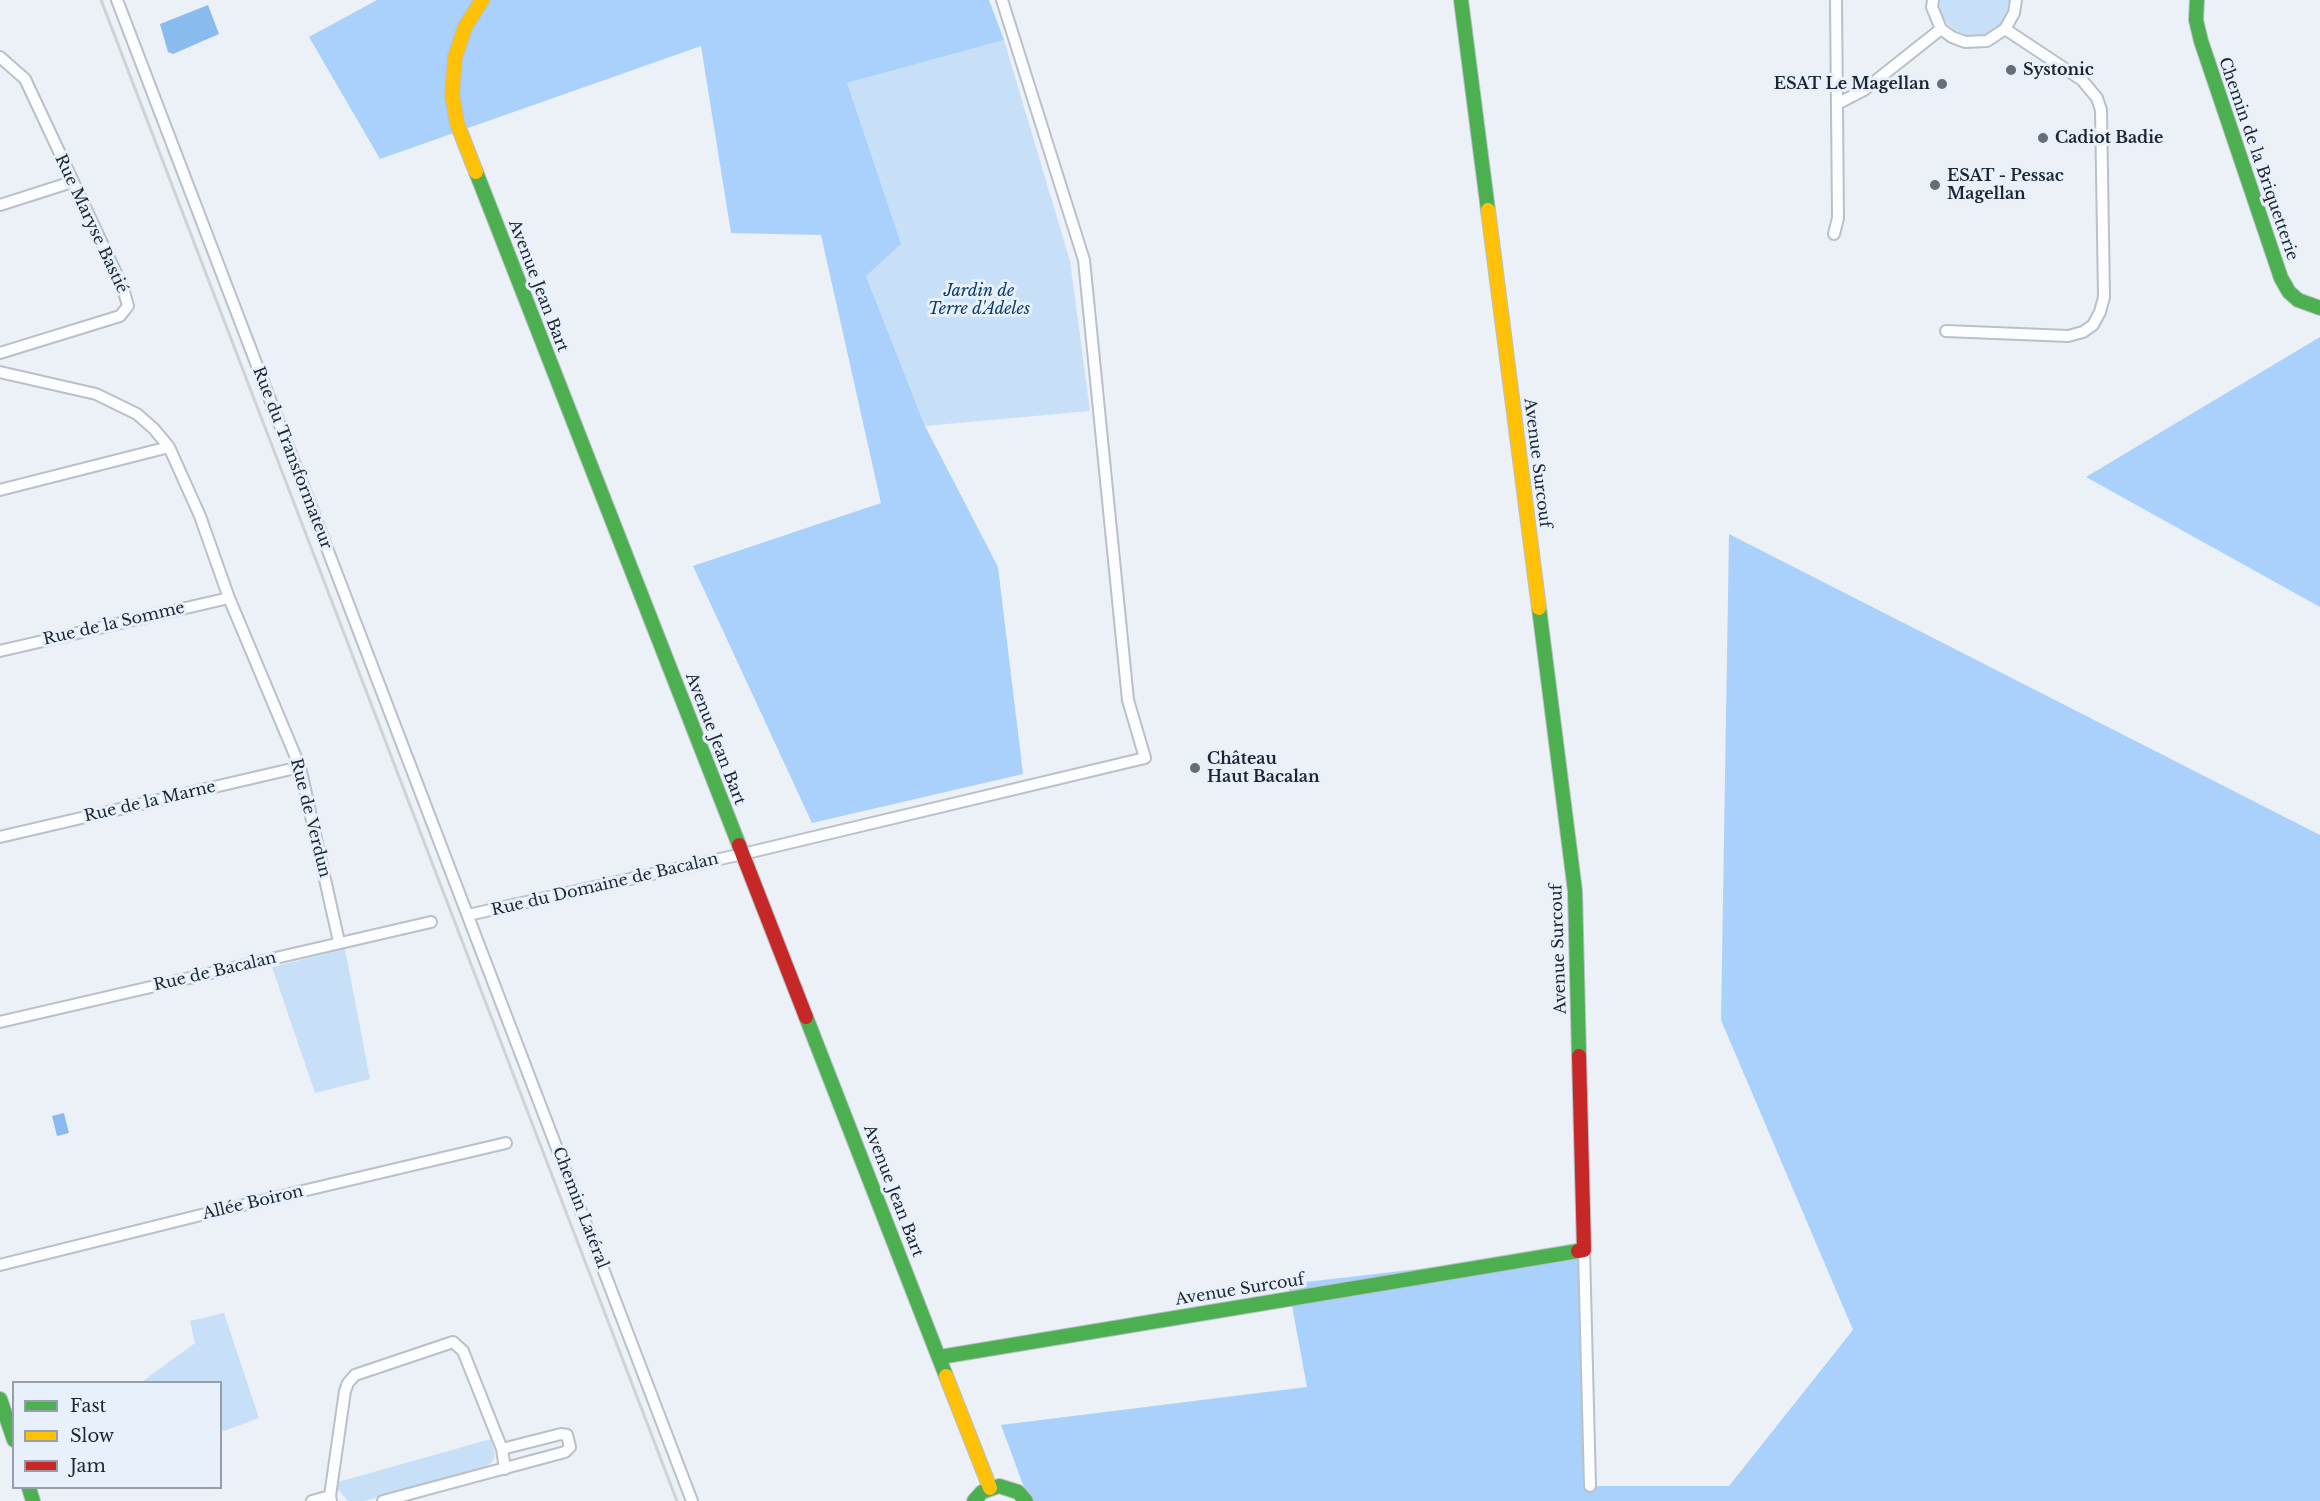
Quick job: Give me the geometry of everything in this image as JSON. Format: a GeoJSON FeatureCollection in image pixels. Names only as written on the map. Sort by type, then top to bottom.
{"type":"FeatureCollection","features":[{"type":"Feature","properties":{"kind":"street","name":"Rue du Transformateur"},"geometry":{"type":"LineString","coordinates":[[117,0],[468,915]]}},
{"type":"Feature","properties":{"kind":"street","name":"Avenue Jean Bart"},"geometry":{"type":"LineString","coordinates":[[482,0],[465,27],[455,57],[452,94],[457,123],[990,1488]]}},
{"type":"Feature","properties":{"kind":"street","name":"Rue du Domaine de Bacalan"},"geometry":{"type":"LineString","coordinates":[[468,915],[743,854],[1145,759],[1128,700],[1084,260],[1002,0]]}},
{"type":"Feature","properties":{"kind":"street","name":"Avenue Surcouf"},"geometry":{"type":"LineString","coordinates":[[940,1357],[1584,1250],[1575,891],[1461,0]]}},
{"type":"Feature","properties":{"kind":"street"},"geometry":{"type":"LineString","coordinates":[[1834,234],[1838,218],[1836,0]]}},
{"type":"Feature","properties":{"kind":"street"},"geometry":{"type":"LineString","coordinates":[[1933,0],[1932,7],[1941,28],[1965,42],[1987,41],[2005,29],[2014,13],[2016,0]]}},
{"type":"Feature","properties":{"kind":"street","name":"Chemin de la Briquetterie"},"geometry":{"type":"LineString","coordinates":[[2197,0],[2196,20],[2201,41],[2281,278],[2289,292],[2298,300],[2320,308]]}},
{"type":"Feature","properties":{"kind":"street"},"geometry":{"type":"LineString","coordinates":[[1838,104],[1864,90],[1941,28]]}},
{"type":"Feature","properties":{"kind":"street"},"geometry":{"type":"LineString","coordinates":[[1946,331],[2068,336],[2084,332],[2093,325],[2104,297],[2101,110],[2097,98],[2082,80],[2005,29]]}},
{"type":"Feature","properties":{"kind":"street","name":"Rue Maryse Bastié"},"geometry":{"type":"LineString","coordinates":[[0,57],[25,79],[123,288],[128,306],[120,316],[0,353]]}},
{"type":"Feature","properties":{"kind":"street"},"geometry":{"type":"LineString","coordinates":[[0,205],[72,182]]}},
{"type":"Feature","properties":{"kind":"street","name":"Rue de Verdun"},"geometry":{"type":"LineString","coordinates":[[0,372],[82,389],[104,398],[137,414],[169,447],[200,516],[229,598],[300,767],[339,942]]}},
{"type":"Feature","properties":{"kind":"street"},"geometry":{"type":"LineString","coordinates":[[0,490],[169,447]]}},
{"type":"Feature","properties":{"kind":"street","name":"Rue de la Somme"},"geometry":{"type":"LineString","coordinates":[[0,651],[229,598]]}},
{"type":"Feature","properties":{"kind":"street","name":"Rue de la Marne"},"geometry":{"type":"LineString","coordinates":[[0,837],[300,767]]}},
{"type":"Feature","properties":{"kind":"street","name":"Chemin Latéral"},"geometry":{"type":"LineString","coordinates":[[468,915],[692,1501]]}},
{"type":"Feature","properties":{"kind":"street","name":"Rue de Bacalan"},"geometry":{"type":"LineString","coordinates":[[0,1022],[431,922]]}},
{"type":"Feature","properties":{"kind":"street","name":"Allée Boiron"},"geometry":{"type":"LineString","coordinates":[[0,1265],[506,1143]]}},
{"type":"Feature","properties":{"kind":"street"},"geometry":{"type":"LineString","coordinates":[[1584,1250],[1590,1486]]}},
{"type":"Feature","properties":{"kind":"street"},"geometry":{"type":"LineString","coordinates":[[312,1501],[330,1499],[348,1383],[356,1375],[453,1342],[462,1351],[502,1449],[505,1469]]}},
{"type":"Feature","properties":{"kind":"street"},"geometry":{"type":"LineString","coordinates":[[0,1399],[12,1434]]}},
{"type":"Feature","properties":{"kind":"street"},"geometry":{"type":"LineString","coordinates":[[384,1501],[565,1452],[570,1447],[567,1435],[561,1434],[502,1449]]}},
{"type":"Feature","properties":{"kind":"street"},"geometry":{"type":"LineString","coordinates":[[974,1501],[982,1492],[999,1486],[1009,1487],[1018,1492],[1026,1501]]}},
{"type":"Feature","properties":{"kind":"green space"},"geometry":{"type":"Polygon","coordinates":[[[1939,0],[2009,0],[2009,6],[2006,17],[1989,33],[1977,36],[1965,35],[1946,22],[1940,12],[1939,0]]]}},
{"type":"Feature","properties":{"kind":"green space","name":"Jardin de Terre d'Adeles"},"geometry":{"type":"Polygon","coordinates":[[[1004,40],[1070,261],[1090,411],[925,426],[866,276],[847,83],[1004,40]]]}},
{"type":"Feature","properties":{"kind":"green space"},"geometry":{"type":"Polygon","coordinates":[[[345,949],[370,1079],[315,1093],[272,967],[345,949]]]}},
{"type":"Feature","properties":{"kind":"green space"},"geometry":{"type":"Polygon","coordinates":[[[224,1313],[259,1418],[222,1432],[222,1381],[143,1381],[195,1343],[190,1321],[224,1313]]]}},
{"type":"Feature","properties":{"kind":"green space"},"geometry":{"type":"Polygon","coordinates":[[[491,1439],[495,1455],[492,1462],[481,1470],[364,1501],[348,1501],[338,1489],[338,1482],[491,1439]]]}},
{"type":"Feature","properties":{"kind":"shaded area"},"geometry":{"type":"Polygon","coordinates":[[[377,0],[989,0],[1004,40],[847,83],[901,244],[866,276],[925,426],[998,567],[1023,774],[812,823],[693,566],[881,503],[821,235],[731,233],[701,46],[380,159],[309,37],[377,0]]]}},
{"type":"Feature","properties":{"kind":"shaded area"},"geometry":{"type":"Polygon","coordinates":[[[208,5],[219,34],[173,54],[168,52],[160,24],[208,5]]]}},
{"type":"Feature","properties":{"kind":"shaded area"},"geometry":{"type":"Polygon","coordinates":[[[2320,337],[2320,607],[2086,477],[2320,337]]]}},
{"type":"Feature","properties":{"kind":"shaded area"},"geometry":{"type":"Polygon","coordinates":[[[1729,534],[2320,835],[2320,1501],[1029,1501],[1001,1425],[1307,1387],[1288,1284],[1584,1250],[1590,1486],[1729,1486],[1853,1330],[1721,1020],[1729,534]]]}},
{"type":"Feature","properties":{"kind":"shaded area"},"geometry":{"type":"Polygon","coordinates":[[[64,1113],[69,1133],[57,1136],[52,1116],[64,1113]]]}},
{"type":"Feature","properties":{"kind":"railway"},"geometry":{"type":"LineString","coordinates":[[101,0],[677,1501]]}},
{"type":"Feature","properties":{"kind":"traffic: fast"},"geometry":{"type":"LineString","coordinates":[[1461,0],[1488,210]]}},
{"type":"Feature","properties":{"kind":"traffic: fast"},"geometry":{"type":"LineString","coordinates":[[2197,0],[2196,20],[2201,41],[2281,278],[2289,292],[2298,300],[2320,308]]}},
{"type":"Feature","properties":{"kind":"traffic: fast"},"geometry":{"type":"LineString","coordinates":[[476,172],[739,845]]}},
{"type":"Feature","properties":{"kind":"traffic: fast"},"geometry":{"type":"LineString","coordinates":[[1539,608],[1575,891],[1579,1056]]}},
{"type":"Feature","properties":{"kind":"traffic: fast"},"geometry":{"type":"LineString","coordinates":[[806,1017],[946,1376]]}},
{"type":"Feature","properties":{"kind":"traffic: fast"},"geometry":{"type":"LineString","coordinates":[[940,1357],[1578,1251]]}},
{"type":"Feature","properties":{"kind":"traffic: fast"},"geometry":{"type":"LineString","coordinates":[[0,1399],[12,1434]]}},
{"type":"Feature","properties":{"kind":"traffic: fast"},"geometry":{"type":"LineString","coordinates":[[974,1501],[982,1492],[999,1486],[1018,1492],[1026,1501]]}},
{"type":"Feature","properties":{"kind":"traffic: fast"},"geometry":{"type":"LineString","coordinates":[[29,1489],[33,1501]]}},
{"type":"Feature","properties":{"kind":"traffic: slow"},"geometry":{"type":"LineString","coordinates":[[476,172],[457,123],[452,94],[455,57],[465,27],[482,0]]}},
{"type":"Feature","properties":{"kind":"traffic: slow"},"geometry":{"type":"LineString","coordinates":[[1488,210],[1539,608]]}},
{"type":"Feature","properties":{"kind":"traffic: slow"},"geometry":{"type":"LineString","coordinates":[[946,1376],[990,1488]]}},
{"type":"Feature","properties":{"kind":"traffic: jam"},"geometry":{"type":"LineString","coordinates":[[739,845],[806,1017]]}},
{"type":"Feature","properties":{"kind":"traffic: jam"},"geometry":{"type":"LineString","coordinates":[[1578,1251],[1584,1250],[1579,1056]]}},
{"type":"Feature","properties":{"kind":"place","name":"Systonic"},"geometry":{"type":"Point","coordinates":[2011,70]}},
{"type":"Feature","properties":{"kind":"place","name":"ESAT Le Magellan"},"geometry":{"type":"Point","coordinates":[1942,84]}},
{"type":"Feature","properties":{"kind":"place","name":"Cadiot Badie"},"geometry":{"type":"Point","coordinates":[2043,138]}},
{"type":"Feature","properties":{"kind":"place","name":"ESAT - Pessac Magellan"},"geometry":{"type":"Point","coordinates":[1935,185]}},
{"type":"Feature","properties":{"kind":"place","name":"Château Haut Bacalan"},"geometry":{"type":"Point","coordinates":[1195,768]}}]}
